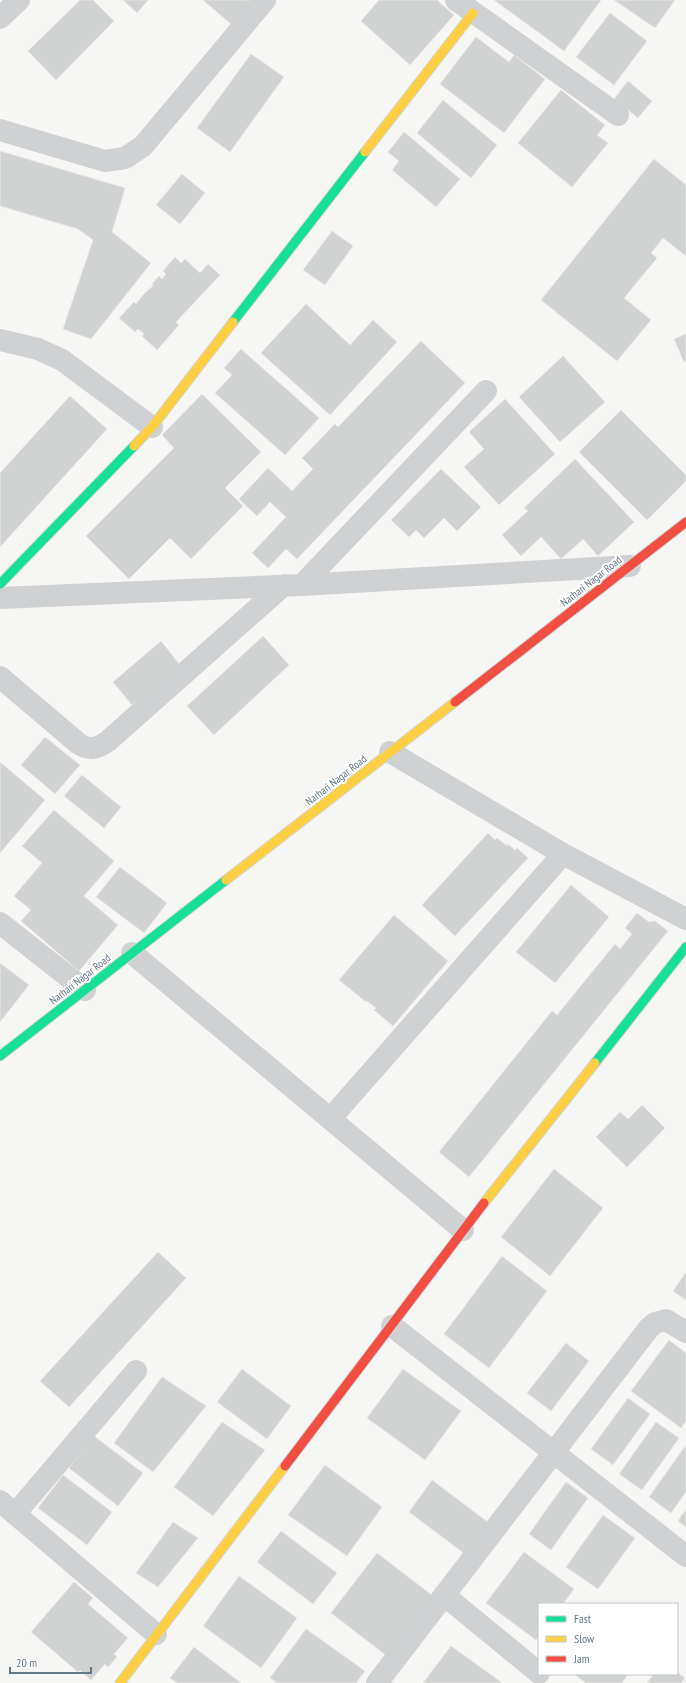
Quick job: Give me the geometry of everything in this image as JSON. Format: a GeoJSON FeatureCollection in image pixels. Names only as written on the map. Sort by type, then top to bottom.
{"type":"FeatureCollection","features":[{"type":"Feature","properties":{"kind":"street"},"geometry":{"type":"LineString","coordinates":[[0,18],[19,0]]}},
{"type":"Feature","properties":{"kind":"street"},"geometry":{"type":"LineString","coordinates":[[0,130],[105,161],[125,158],[143,146],[264,0]]}},
{"type":"Feature","properties":{"kind":"street"},"geometry":{"type":"LineString","coordinates":[[456,0],[618,115]]}},
{"type":"Feature","properties":{"kind":"street"},"geometry":{"type":"LineString","coordinates":[[0,584],[152,427],[473,13]]}},
{"type":"Feature","properties":{"kind":"street"},"geometry":{"type":"LineString","coordinates":[[0,340],[38,349],[62,360],[152,427]]}},
{"type":"Feature","properties":{"kind":"street"},"geometry":{"type":"LineString","coordinates":[[0,677],[79,744],[85,748],[99,747],[293,585],[486,391]]}},
{"type":"Feature","properties":{"kind":"street","name":"Narhari Nagar Road"},"geometry":{"type":"LineString","coordinates":[[0,1056],[686,522]]}},
{"type":"Feature","properties":{"kind":"street"},"geometry":{"type":"LineString","coordinates":[[0,598],[293,585],[630,566]]}},
{"type":"Feature","properties":{"kind":"street"},"geometry":{"type":"LineString","coordinates":[[390,752],[563,854],[686,920]]}},
{"type":"Feature","properties":{"kind":"street"},"geometry":{"type":"LineString","coordinates":[[330,1120],[563,854]]}},
{"type":"Feature","properties":{"kind":"street"},"geometry":{"type":"LineString","coordinates":[[0,922],[85,990]]}},
{"type":"Feature","properties":{"kind":"street"},"geometry":{"type":"LineString","coordinates":[[120,1683],[392,1326],[463,1230],[686,947]]}},
{"type":"Feature","properties":{"kind":"street"},"geometry":{"type":"LineString","coordinates":[[132,954],[463,1230]]}},
{"type":"Feature","properties":{"kind":"street"},"geometry":{"type":"LineString","coordinates":[[377,1683],[553,1452],[655,1323],[666,1320],[686,1332]]}},
{"type":"Feature","properties":{"kind":"street"},"geometry":{"type":"LineString","coordinates":[[392,1326],[686,1556]]}},
{"type":"Feature","properties":{"kind":"street"},"geometry":{"type":"LineString","coordinates":[[136,1371],[8,1507],[156,1634]]}},
{"type":"Feature","properties":{"kind":"street"},"geometry":{"type":"LineString","coordinates":[[444,1595],[538,1672]]}},
{"type":"Feature","properties":{"kind":"street"},"geometry":{"type":"LineString","coordinates":[[541,1675],[551,1683]]}},
{"type":"Feature","properties":{"kind":"building"},"geometry":{"type":"Polygon","coordinates":[[[80,0],[93,0],[114,21],[56,80],[28,51],[80,0]]]}},
{"type":"Feature","properties":{"kind":"building"},"geometry":{"type":"Polygon","coordinates":[[[123,0],[148,0],[137,13],[123,0]]]}},
{"type":"Feature","properties":{"kind":"building"},"geometry":{"type":"Polygon","coordinates":[[[203,0],[254,0],[232,25],[203,0]]]}},
{"type":"Feature","properties":{"kind":"building"},"geometry":{"type":"Polygon","coordinates":[[[379,0],[437,0],[454,15],[410,65],[361,21],[379,0]]]}},
{"type":"Feature","properties":{"kind":"building"},"geometry":{"type":"Polygon","coordinates":[[[494,0],[601,0],[564,51],[494,0]]]}},
{"type":"Feature","properties":{"kind":"building"},"geometry":{"type":"Polygon","coordinates":[[[614,0],[675,0],[655,28],[614,0]]]}},
{"type":"Feature","properties":{"kind":"building"},"geometry":{"type":"Polygon","coordinates":[[[610,13],[647,41],[614,85],[576,57],[610,13]]]}},
{"type":"Feature","properties":{"kind":"building"},"geometry":{"type":"Polygon","coordinates":[[[476,37],[509,62],[514,55],[545,79],[504,133],[440,84],[476,37]]]}},
{"type":"Feature","properties":{"kind":"building"},"geometry":{"type":"Polygon","coordinates":[[[251,54],[284,77],[230,152],[197,128],[251,54]]]}},
{"type":"Feature","properties":{"kind":"building"},"geometry":{"type":"Polygon","coordinates":[[[628,81],[652,101],[638,118],[614,99],[628,81]]]}},
{"type":"Feature","properties":{"kind":"building"},"geometry":{"type":"Polygon","coordinates":[[[561,90],[605,125],[597,135],[608,143],[572,187],[518,143],[561,90]]]}},
{"type":"Feature","properties":{"kind":"building"},"geometry":{"type":"Polygon","coordinates":[[[443,100],[497,145],[471,178],[417,133],[443,100]]]}},
{"type":"Feature","properties":{"kind":"building"},"geometry":{"type":"Polygon","coordinates":[[[404,132],[460,179],[436,207],[392,170],[399,161],[388,152],[404,132]]]}},
{"type":"Feature","properties":{"kind":"building"},"geometry":{"type":"Polygon","coordinates":[[[0,151],[125,188],[112,232],[151,263],[91,339],[63,329],[93,240],[78,229],[0,206],[0,151]]]}},
{"type":"Feature","properties":{"kind":"building"},"geometry":{"type":"Polygon","coordinates":[[[654,159],[686,185],[686,256],[663,238],[651,253],[657,258],[624,298],[651,320],[617,361],[541,300],[654,159]]]}},
{"type":"Feature","properties":{"kind":"building"},"geometry":{"type":"Polygon","coordinates":[[[182,174],[205,193],[180,224],[156,205],[182,174]]]}},
{"type":"Feature","properties":{"kind":"building"},"geometry":{"type":"Polygon","coordinates":[[[332,231],[353,246],[325,285],[303,270],[332,231]]]}},
{"type":"Feature","properties":{"kind":"building"},"geometry":{"type":"Polygon","coordinates":[[[175,257],[181,263],[185,259],[200,273],[208,264],[220,275],[176,322],[179,325],[157,350],[142,336],[144,334],[138,329],[135,332],[119,318],[134,302],[136,304],[154,285],[152,284],[159,276],[162,279],[166,274],[163,271],[175,257]]]}},
{"type":"Feature","properties":{"kind":"building"},"geometry":{"type":"Polygon","coordinates":[[[306,304],[350,345],[373,320],[397,342],[330,415],[261,353],[306,304]]]}},
{"type":"Feature","properties":{"kind":"building"},"geometry":{"type":"Polygon","coordinates":[[[686,334],[686,361],[684,362],[674,339],[686,334]]]}},
{"type":"Feature","properties":{"kind":"building"},"geometry":{"type":"Polygon","coordinates":[[[421,341],[465,383],[297,559],[286,549],[268,568],[252,553],[286,517],[270,502],[257,516],[239,499],[268,468],[292,491],[313,469],[302,458],[335,424],[338,427],[421,341]]]}},
{"type":"Feature","properties":{"kind":"building"},"geometry":{"type":"Polygon","coordinates":[[[241,349],[319,418],[285,455],[215,393],[232,375],[224,368],[241,349]]]}},
{"type":"Feature","properties":{"kind":"building"},"geometry":{"type":"Polygon","coordinates":[[[563,356],[605,402],[560,442],[519,397],[563,356]]]}},
{"type":"Feature","properties":{"kind":"building"},"geometry":{"type":"Polygon","coordinates":[[[202,394],[261,452],[225,488],[243,506],[191,559],[170,538],[129,579],[86,536],[174,448],[162,435],[202,394]]]}},
{"type":"Feature","properties":{"kind":"building"},"geometry":{"type":"Polygon","coordinates":[[[70,396],[107,429],[0,547],[0,473],[70,396]]]}},
{"type":"Feature","properties":{"kind":"building"},"geometry":{"type":"Polygon","coordinates":[[[505,399],[555,454],[499,505],[464,467],[484,449],[469,432],[505,399]]]}},
{"type":"Feature","properties":{"kind":"building"},"geometry":{"type":"Polygon","coordinates":[[[621,410],[686,475],[686,481],[647,520],[579,452],[621,410]]]}},
{"type":"Feature","properties":{"kind":"building"},"geometry":{"type":"Polygon","coordinates":[[[575,459],[634,522],[598,556],[583,539],[561,559],[541,537],[521,556],[502,535],[528,511],[524,508],[575,459]]]}},
{"type":"Feature","properties":{"kind":"building"},"geometry":{"type":"Polygon","coordinates":[[[441,469],[481,507],[457,531],[444,518],[424,538],[416,530],[409,537],[391,520],[441,469]]]}},
{"type":"Feature","properties":{"kind":"building"},"geometry":{"type":"Polygon","coordinates":[[[263,636],[289,665],[214,735],[187,706],[263,636]]]}},
{"type":"Feature","properties":{"kind":"building"},"geometry":{"type":"Polygon","coordinates":[[[161,641],[180,665],[132,705],[113,682],[161,641]]]}},
{"type":"Feature","properties":{"kind":"building"},"geometry":{"type":"Polygon","coordinates":[[[45,737],[80,765],[55,794],[21,765],[45,737]]]}},
{"type":"Feature","properties":{"kind":"building"},"geometry":{"type":"Polygon","coordinates":[[[0,762],[45,800],[0,853],[0,762]]]}},
{"type":"Feature","properties":{"kind":"building"},"geometry":{"type":"Polygon","coordinates":[[[82,775],[121,807],[104,828],[64,796],[82,775]]]}},
{"type":"Feature","properties":{"kind":"building"},"geometry":{"type":"Polygon","coordinates":[[[54,810],[114,861],[84,896],[118,925],[79,971],[21,921],[31,910],[14,896],[42,863],[22,846],[54,810]]]}},
{"type":"Feature","properties":{"kind":"building"},"geometry":{"type":"Polygon","coordinates":[[[488,833],[495,840],[497,838],[515,850],[517,848],[528,858],[455,936],[422,905],[488,833]]]}},
{"type":"Feature","properties":{"kind":"building"},"geometry":{"type":"Polygon","coordinates":[[[120,867],[167,903],[144,933],[96,897],[120,867]]]}},
{"type":"Feature","properties":{"kind":"building"},"geometry":{"type":"Polygon","coordinates":[[[571,885],[609,917],[555,983],[516,952],[571,885]]]}},
{"type":"Feature","properties":{"kind":"building"},"geometry":{"type":"Polygon","coordinates":[[[637,913],[649,922],[655,921],[668,931],[469,1177],[439,1152],[552,1011],[557,1015],[615,944],[620,949],[632,934],[625,928],[637,913]]]}},
{"type":"Feature","properties":{"kind":"building"},"geometry":{"type":"Polygon","coordinates":[[[394,915],[448,961],[393,1026],[374,1010],[376,1008],[367,1001],[366,1002],[339,980],[394,915]]]}},
{"type":"Feature","properties":{"kind":"building"},"geometry":{"type":"Polygon","coordinates":[[[0,963],[29,985],[0,1022],[0,963]]]}},
{"type":"Feature","properties":{"kind":"building"},"geometry":{"type":"Polygon","coordinates":[[[642,1105],[665,1128],[627,1167],[596,1137],[620,1112],[628,1119],[642,1105]]]}},
{"type":"Feature","properties":{"kind":"building"},"geometry":{"type":"Polygon","coordinates":[[[554,1169],[603,1208],[550,1276],[501,1237],[554,1169]]]}},
{"type":"Feature","properties":{"kind":"building"},"geometry":{"type":"Polygon","coordinates":[[[158,1252],[186,1278],[69,1407],[40,1381],[158,1252]]]}},
{"type":"Feature","properties":{"kind":"building"},"geometry":{"type":"Polygon","coordinates":[[[502,1256],[547,1291],[489,1368],[444,1334],[502,1256]]]}},
{"type":"Feature","properties":{"kind":"building"},"geometry":{"type":"Polygon","coordinates":[[[686,1272],[686,1300],[673,1291],[686,1272]]]}},
{"type":"Feature","properties":{"kind":"building"},"geometry":{"type":"Polygon","coordinates":[[[669,1340],[686,1353],[686,1421],[681,1428],[631,1391],[669,1340]]]}},
{"type":"Feature","properties":{"kind":"building"},"geometry":{"type":"Polygon","coordinates":[[[566,1343],[589,1361],[551,1411],[527,1393],[566,1343]]]}},
{"type":"Feature","properties":{"kind":"building"},"geometry":{"type":"Polygon","coordinates":[[[242,1369],[291,1406],[267,1439],[217,1402],[242,1369]]]}},
{"type":"Feature","properties":{"kind":"building"},"geometry":{"type":"Polygon","coordinates":[[[403,1369],[461,1411],[425,1460],[367,1418],[403,1369]]]}},
{"type":"Feature","properties":{"kind":"building"},"geometry":{"type":"Polygon","coordinates":[[[162,1377],[206,1406],[153,1472],[114,1443],[162,1377]]]}},
{"type":"Feature","properties":{"kind":"building"},"geometry":{"type":"Polygon","coordinates":[[[628,1398],[650,1414],[613,1465],[591,1449],[628,1398]]]}},
{"type":"Feature","properties":{"kind":"building"},"geometry":{"type":"Polygon","coordinates":[[[222,1422],[265,1450],[213,1516],[174,1487],[222,1422]]]}},
{"type":"Feature","properties":{"kind":"building"},"geometry":{"type":"Polygon","coordinates":[[[656,1422],[679,1438],[642,1490],[619,1474],[656,1422]]]}},
{"type":"Feature","properties":{"kind":"building"},"geometry":{"type":"Polygon","coordinates":[[[94,1436],[143,1473],[118,1506],[69,1468],[94,1436]]]}},
{"type":"Feature","properties":{"kind":"building"},"geometry":{"type":"Polygon","coordinates":[[[686,1445],[686,1492],[671,1513],[649,1497],[686,1445]]]}},
{"type":"Feature","properties":{"kind":"building"},"geometry":{"type":"Polygon","coordinates":[[[325,1465],[382,1507],[347,1556],[288,1515],[325,1465]]]}},
{"type":"Feature","properties":{"kind":"building"},"geometry":{"type":"Polygon","coordinates":[[[63,1475],[112,1512],[87,1545],[38,1508],[63,1475]]]}},
{"type":"Feature","properties":{"kind":"building"},"geometry":{"type":"Polygon","coordinates":[[[432,1480],[489,1523],[465,1554],[409,1512],[432,1480]]]}},
{"type":"Feature","properties":{"kind":"building"},"geometry":{"type":"Polygon","coordinates":[[[566,1482],[588,1498],[551,1550],[529,1534],[566,1482]]]}},
{"type":"Feature","properties":{"kind":"building"},"geometry":{"type":"Polygon","coordinates":[[[686,1509],[686,1527],[678,1521],[686,1509]]]}},
{"type":"Feature","properties":{"kind":"building"},"geometry":{"type":"Polygon","coordinates":[[[603,1515],[635,1538],[598,1589],[566,1567],[603,1515]]]}},
{"type":"Feature","properties":{"kind":"building"},"geometry":{"type":"Polygon","coordinates":[[[173,1522],[198,1538],[158,1587],[136,1573],[173,1522]]]}},
{"type":"Feature","properties":{"kind":"building"},"geometry":{"type":"Polygon","coordinates":[[[281,1531],[337,1573],[313,1604],[257,1562],[281,1531]]]}},
{"type":"Feature","properties":{"kind":"building"},"geometry":{"type":"Polygon","coordinates":[[[524,1552],[574,1589],[564,1603],[538,1603],[538,1637],[536,1640],[486,1603],[524,1552]]]}},
{"type":"Feature","properties":{"kind":"building"},"geometry":{"type":"Polygon","coordinates":[[[377,1553],[433,1596],[387,1656],[331,1613],[377,1553]]]}},
{"type":"Feature","properties":{"kind":"building"},"geometry":{"type":"Polygon","coordinates":[[[239,1576],[297,1618],[261,1668],[203,1626],[239,1576]]]}},
{"type":"Feature","properties":{"kind":"building"},"geometry":{"type":"Polygon","coordinates":[[[74,1582],[93,1598],[88,1604],[128,1638],[114,1654],[117,1657],[108,1667],[105,1664],[91,1680],[80,1670],[78,1672],[31,1632],[74,1582]]]}},
{"type":"Feature","properties":{"kind":"building"},"geometry":{"type":"Polygon","coordinates":[[[306,1629],[365,1671],[356,1683],[277,1683],[270,1678],[306,1629]]]}},
{"type":"Feature","properties":{"kind":"building"},"geometry":{"type":"Polygon","coordinates":[[[451,1646],[501,1682],[501,1683],[423,1683],[451,1646]]]}},
{"type":"Feature","properties":{"kind":"building"},"geometry":{"type":"Polygon","coordinates":[[[194,1647],[241,1683],[177,1683],[170,1678],[194,1647]]]}},
{"type":"Feature","properties":{"kind":"building"},"geometry":{"type":"Polygon","coordinates":[[[678,1673],[685,1678],[681,1683],[647,1683],[653,1675],[678,1675],[678,1673]]]}},
{"type":"Feature","properties":{"kind":"building"},"geometry":{"type":"Polygon","coordinates":[[[575,1675],[627,1675],[622,1683],[586,1683],[575,1675]]]}},
{"type":"Feature","properties":{"kind":"traffic: fast"},"geometry":{"type":"LineString","coordinates":[[233,322],[365,152]]}},
{"type":"Feature","properties":{"kind":"traffic: fast"},"geometry":{"type":"LineString","coordinates":[[0,584],[134,446]]}},
{"type":"Feature","properties":{"kind":"traffic: fast"},"geometry":{"type":"LineString","coordinates":[[0,1056],[226,880]]}},
{"type":"Feature","properties":{"kind":"traffic: fast"},"geometry":{"type":"LineString","coordinates":[[595,1063],[686,947]]}},
{"type":"Feature","properties":{"kind":"traffic: slow"},"geometry":{"type":"LineString","coordinates":[[365,152],[473,13]]}},
{"type":"Feature","properties":{"kind":"traffic: slow"},"geometry":{"type":"LineString","coordinates":[[134,446],[152,427],[233,322]]}},
{"type":"Feature","properties":{"kind":"traffic: slow"},"geometry":{"type":"LineString","coordinates":[[226,880],[455,702]]}},
{"type":"Feature","properties":{"kind":"traffic: slow"},"geometry":{"type":"LineString","coordinates":[[484,1203],[595,1063]]}},
{"type":"Feature","properties":{"kind":"traffic: slow"},"geometry":{"type":"LineString","coordinates":[[120,1683],[285,1466]]}},
{"type":"Feature","properties":{"kind":"traffic: jam"},"geometry":{"type":"LineString","coordinates":[[455,702],[686,522]]}},
{"type":"Feature","properties":{"kind":"traffic: jam"},"geometry":{"type":"LineString","coordinates":[[285,1466],[484,1203]]}}]}
